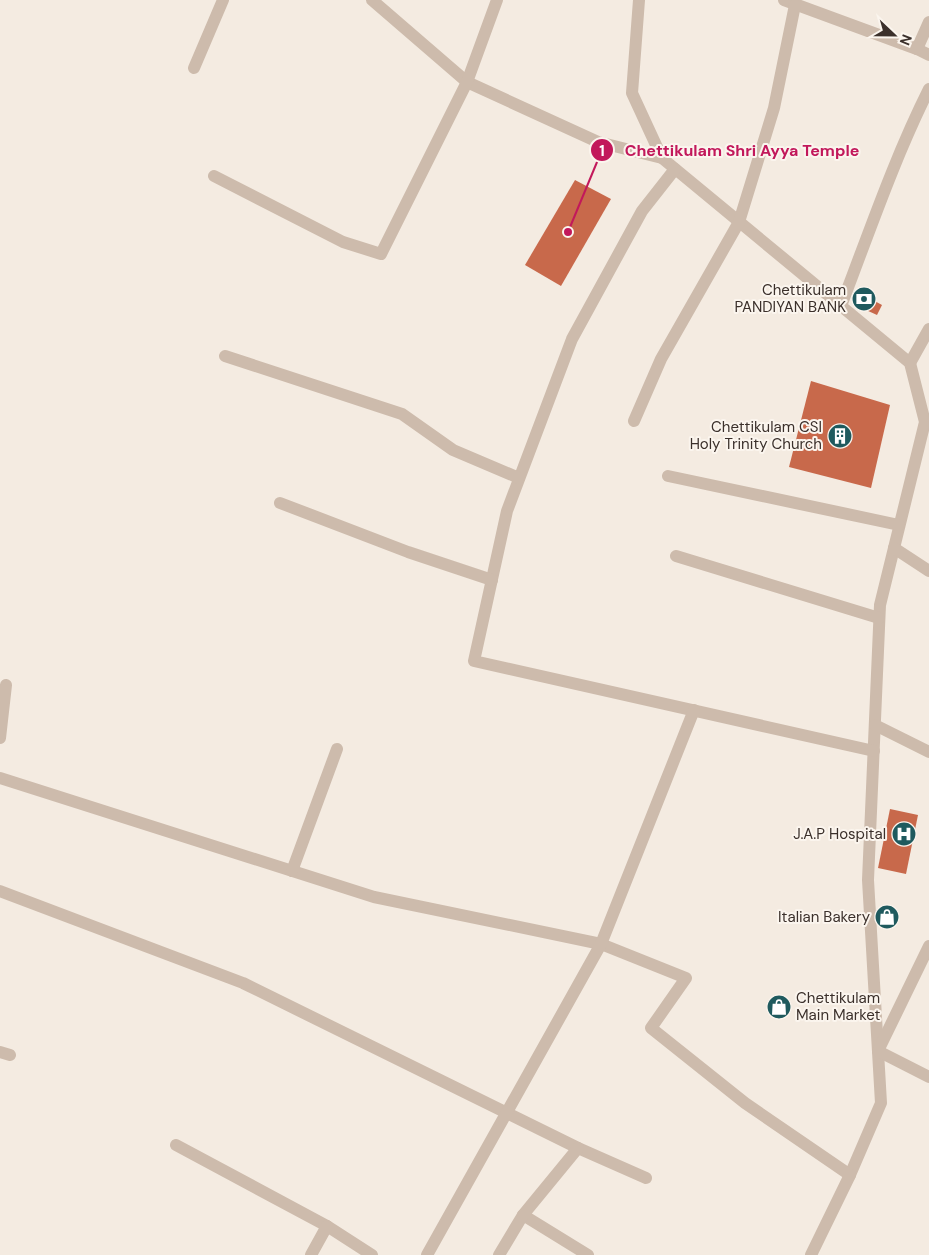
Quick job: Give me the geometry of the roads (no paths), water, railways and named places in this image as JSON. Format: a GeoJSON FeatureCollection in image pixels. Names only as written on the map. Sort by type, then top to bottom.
{"type":"FeatureCollection","features":[{"type":"Feature","properties":{"kind":"street"},"geometry":{"type":"LineString","coordinates":[[194,68],[223,0]]}},
{"type":"Feature","properties":{"kind":"street"},"geometry":{"type":"LineString","coordinates":[[372,0],[467,82],[598,142],[662,158]]}},
{"type":"Feature","properties":{"kind":"street"},"geometry":{"type":"LineString","coordinates":[[214,176],[343,242],[381,254],[467,82],[496,0]]}},
{"type":"Feature","properties":{"kind":"street"},"geometry":{"type":"LineString","coordinates":[[639,0],[632,93],[662,158],[910,363],[927,423],[899,525],[880,605],[879,618],[868,880],[881,1103],[850,1175],[811,1255]]}},
{"type":"Feature","properties":{"kind":"street"},"geometry":{"type":"LineString","coordinates":[[634,421],[661,359],[739,222],[774,108],[790,2],[929,55]]}},
{"type":"Feature","properties":{"kind":"street"},"geometry":{"type":"LineString","coordinates":[[917,49],[929,22]]}},
{"type":"Feature","properties":{"kind":"street"},"geometry":{"type":"LineString","coordinates":[[841,306],[906,140],[929,89]]}},
{"type":"Feature","properties":{"kind":"street"},"geometry":{"type":"LineString","coordinates":[[675,169],[642,211],[572,339],[507,511],[474,661],[874,750]]}},
{"type":"Feature","properties":{"kind":"street"},"geometry":{"type":"LineString","coordinates":[[910,363],[929,330]]}},
{"type":"Feature","properties":{"kind":"street"},"geometry":{"type":"LineString","coordinates":[[225,356],[402,414],[453,450],[519,478]]}},
{"type":"Feature","properties":{"kind":"street"},"geometry":{"type":"LineString","coordinates":[[668,476],[899,525]]}},
{"type":"Feature","properties":{"kind":"street"},"geometry":{"type":"LineString","coordinates":[[280,503],[408,552],[492,580]]}},
{"type":"Feature","properties":{"kind":"street"},"geometry":{"type":"LineString","coordinates":[[894,548],[929,571]]}},
{"type":"Feature","properties":{"kind":"street"},"geometry":{"type":"LineString","coordinates":[[676,556],[879,618]]}},
{"type":"Feature","properties":{"kind":"street"},"geometry":{"type":"LineString","coordinates":[[0,738],[6,685]]}},
{"type":"Feature","properties":{"kind":"street"},"geometry":{"type":"LineString","coordinates":[[427,1255],[601,944],[694,710]]}},
{"type":"Feature","properties":{"kind":"street"},"geometry":{"type":"LineString","coordinates":[[875,725],[929,752]]}},
{"type":"Feature","properties":{"kind":"street"},"geometry":{"type":"LineString","coordinates":[[292,871],[337,749]]}},
{"type":"Feature","properties":{"kind":"street"},"geometry":{"type":"LineString","coordinates":[[0,778],[374,898],[601,944],[686,978],[651,1028],[745,1104],[850,1175]]}},
{"type":"Feature","properties":{"kind":"street"},"geometry":{"type":"LineString","coordinates":[[0,890],[243,983],[578,1148],[646,1178]]}},
{"type":"Feature","properties":{"kind":"street"},"geometry":{"type":"LineString","coordinates":[[878,1051],[929,946]]}},
{"type":"Feature","properties":{"kind":"street"},"geometry":{"type":"LineString","coordinates":[[878,1051],[929,1077]]}},
{"type":"Feature","properties":{"kind":"street"},"geometry":{"type":"LineString","coordinates":[[176,1145],[327,1226],[372,1255]]}},
{"type":"Feature","properties":{"kind":"street"},"geometry":{"type":"LineString","coordinates":[[499,1255],[523,1215],[578,1148]]}},
{"type":"Feature","properties":{"kind":"street"},"geometry":{"type":"LineString","coordinates":[[523,1215],[588,1255]]}},
{"type":"Feature","properties":{"kind":"street"},"geometry":{"type":"LineString","coordinates":[[310,1255],[327,1226]]}},
{"type":"Feature","properties":{"kind":"place","name":"Chettikulam Shri Ayya Temple"},"geometry":{"type":"Point","coordinates":[568,232]}},
{"type":"Feature","properties":{"kind":"place","name":"Chettikulam PANDIYAN BANK"},"geometry":{"type":"Point","coordinates":[864,299]}},
{"type":"Feature","properties":{"kind":"place","name":"Chettikulam CSI Holy Trinity Church"},"geometry":{"type":"Point","coordinates":[840,436]}},
{"type":"Feature","properties":{"kind":"place","name":"J.A.P Hospital"},"geometry":{"type":"Point","coordinates":[904,834]}},
{"type":"Feature","properties":{"kind":"place","name":"Italian Bakery"},"geometry":{"type":"Point","coordinates":[887,917]}},
{"type":"Feature","properties":{"kind":"place","name":"Chettikulam Main Market"},"geometry":{"type":"Point","coordinates":[779,1007]}}]}
